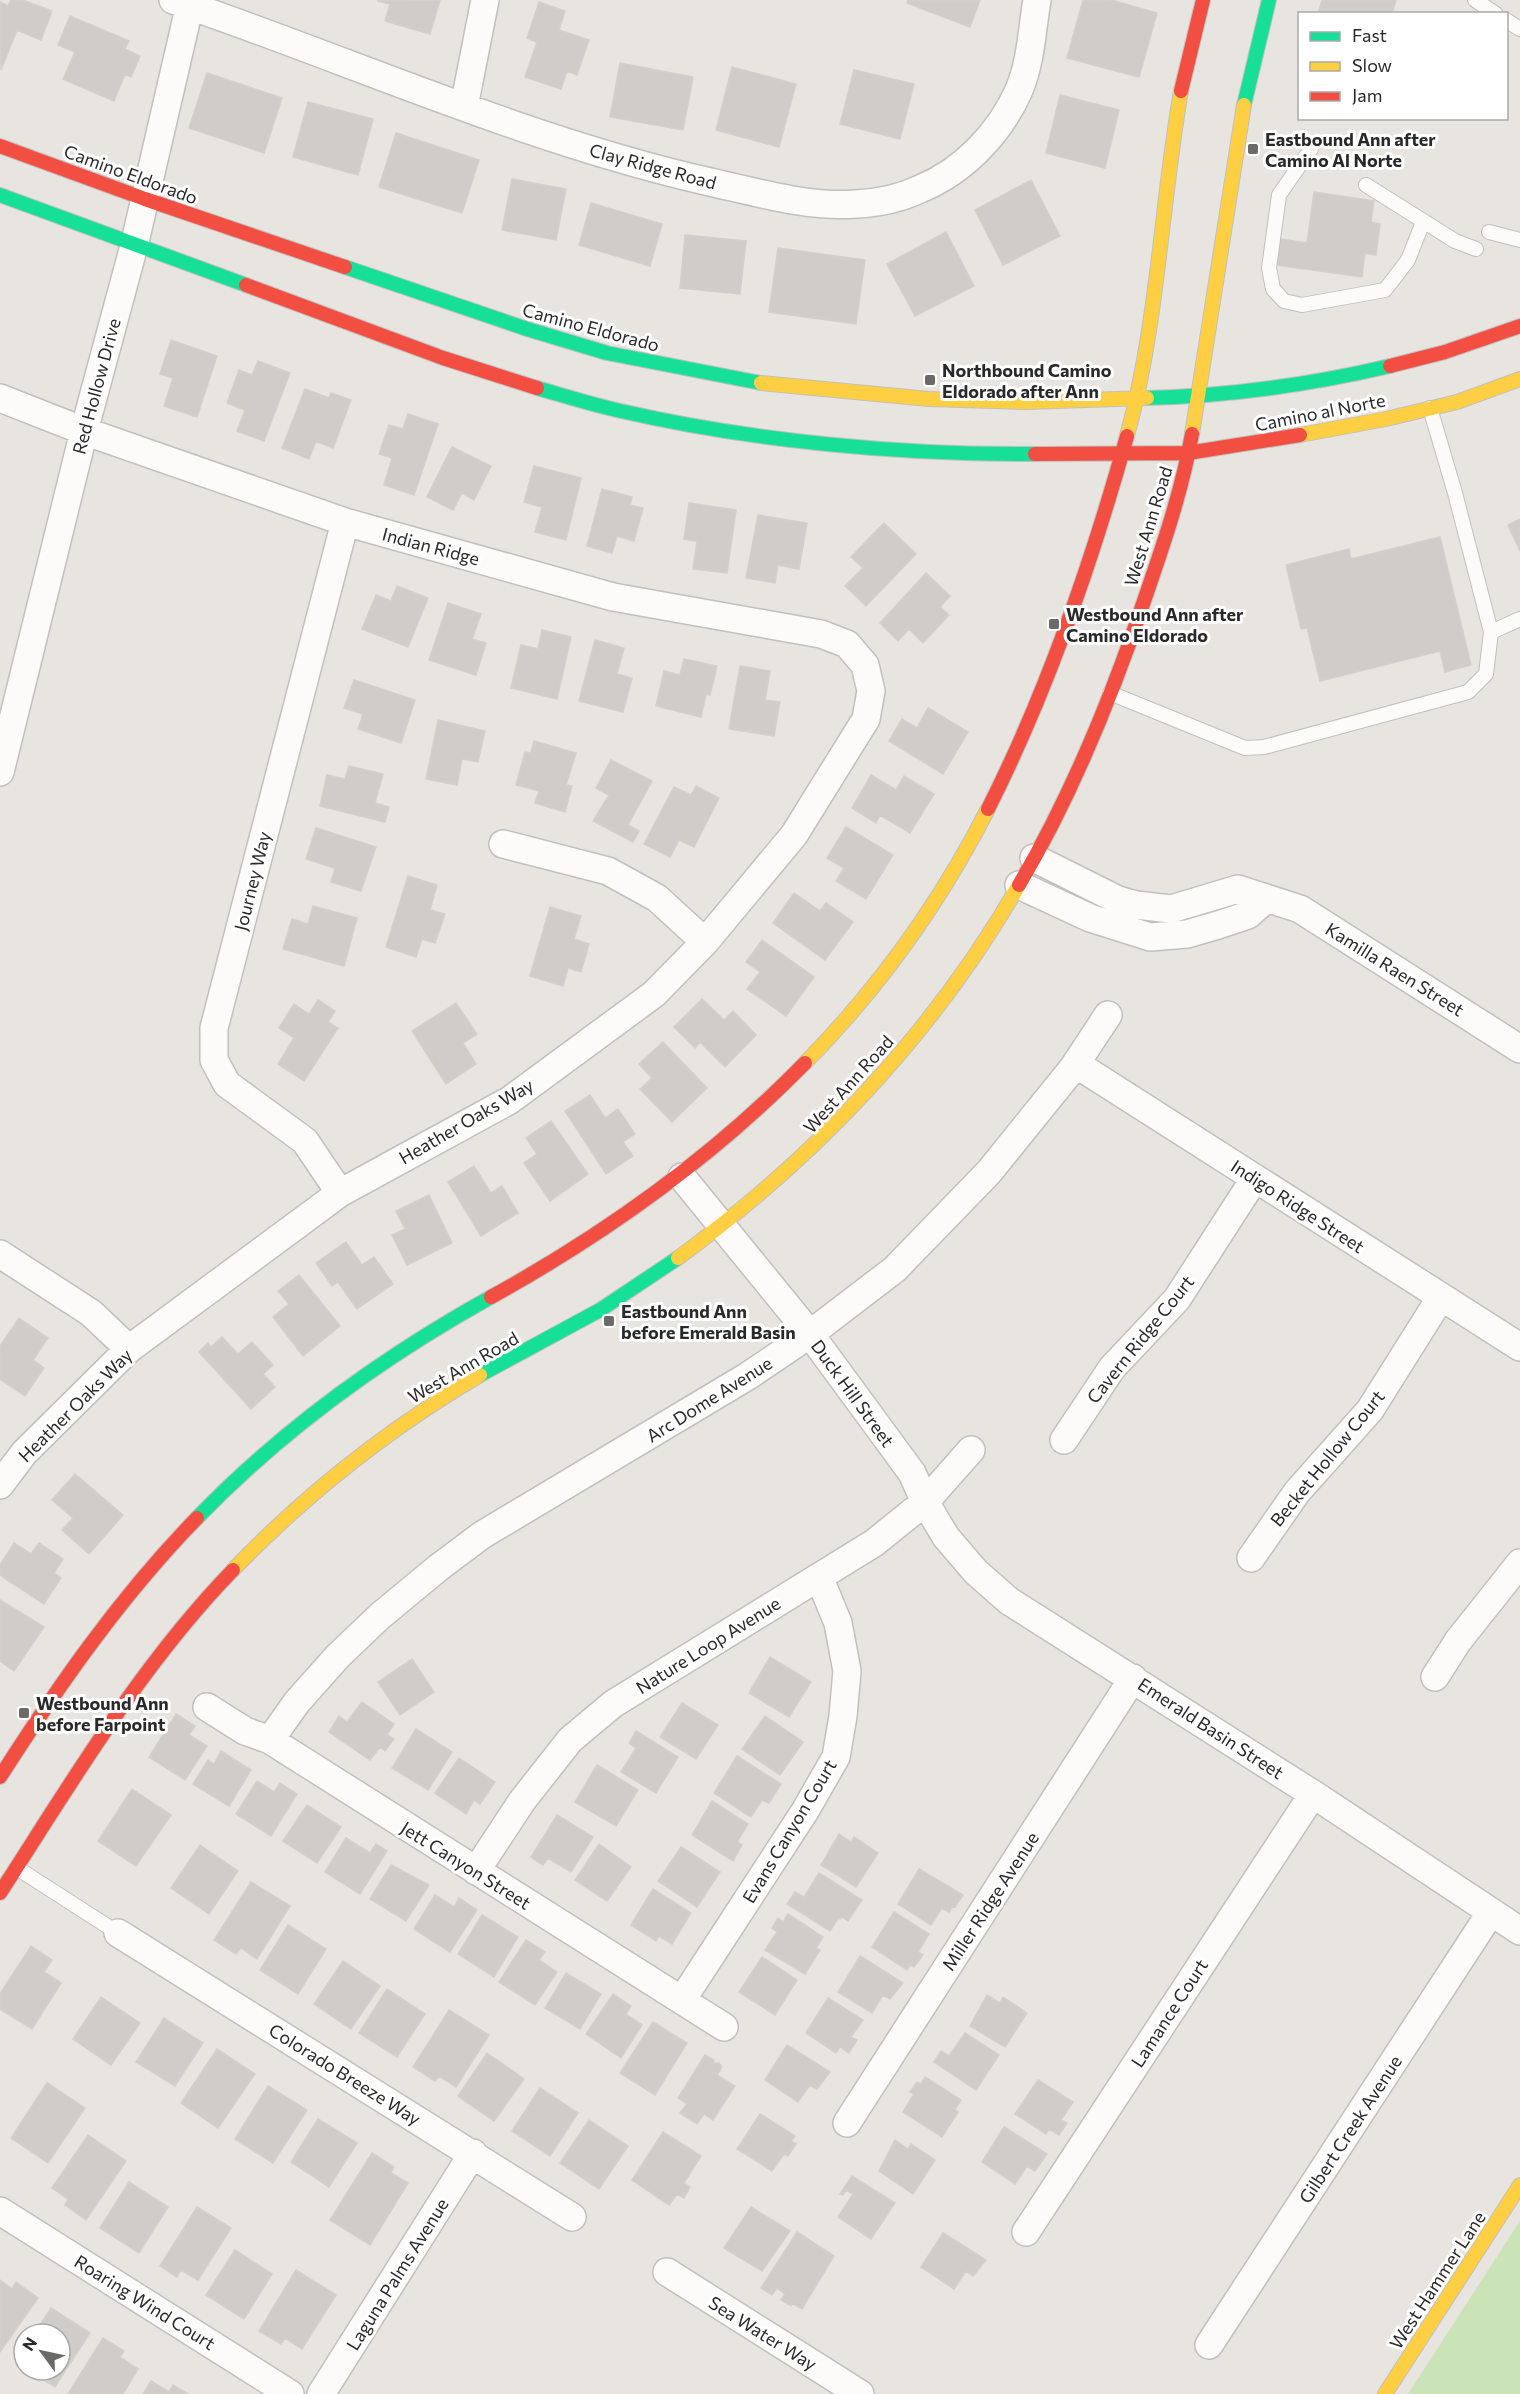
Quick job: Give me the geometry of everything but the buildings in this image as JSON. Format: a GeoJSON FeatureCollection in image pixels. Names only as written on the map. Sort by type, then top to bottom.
{"type":"FeatureCollection","features":[{"type":"Feature","properties":{"kind":"main road"},"geometry":{"type":"LineString","coordinates":[[0,1777],[105,1623],[172,1544],[243,1473],[318,1410],[396,1354],[436,1328],[584,1244],[682,1177],[744,1124],[829,1039],[895,957],[946,880],[992,800],[1028,726],[1090,564],[1122,454],[1144,361],[1175,121],[1188,47],[1203,0]]}},
{"type":"Feature","properties":{"kind":"main road","name":"West Ann Road"},"geometry":{"type":"LineString","coordinates":[[5,1883],[134,1689],[171,1640],[238,1565],[313,1494],[390,1433],[425,1409],[502,1363],[615,1301],[723,1226],[825,1138],[883,1074],[944,999],[1019,885],[1070,787],[1110,693],[1154,572],[1180,489],[1188,453],[1199,397],[1237,135],[1269,0]]}},
{"type":"Feature","properties":{"kind":"main road","name":"Camino Eldorado"},"geometry":{"type":"LineString","coordinates":[[0,146],[145,199],[527,329],[607,352],[677,368],[772,385],[917,398],[1026,402],[1199,397]]}},
{"type":"Feature","properties":{"kind":"main road"},"geometry":{"type":"LineString","coordinates":[[0,195],[443,358],[523,384],[620,411],[721,430],[920,451],[1122,454]]}},
{"type":"Feature","properties":{"kind":"main road","name":"Camino al Norte"},"geometry":{"type":"LineString","coordinates":[[1199,397],[1355,374],[1445,352],[1520,326]]}},
{"type":"Feature","properties":{"kind":"main road","name":"Camino al Norte"},"geometry":{"type":"LineString","coordinates":[[1122,454],[1188,453],[1282,439],[1457,402],[1520,379]]}},
{"type":"Feature","properties":{"kind":"main road","name":"West Hammer Lane"},"geometry":{"type":"LineString","coordinates":[[1384,2394],[1520,2185]]}},
{"type":"Feature","properties":{"kind":"street"},"geometry":{"type":"LineString","coordinates":[[464,107],[485,0]]}},
{"type":"Feature","properties":{"kind":"street","name":"Clay Ridge Road"},"geometry":{"type":"LineString","coordinates":[[184,2],[464,107],[561,141],[650,168],[756,192],[820,203],[855,204],[893,199],[921,189],[953,172],[997,128],[1019,89],[1026,67],[1037,0]]}},
{"type":"Feature","properties":{"kind":"street","name":"Red Hollow Drive"},"geometry":{"type":"LineString","coordinates":[[0,772],[84,430],[134,246],[184,2]]}},
{"type":"Feature","properties":{"kind":"street","name":"Indian Ridge"},"geometry":{"type":"LineString","coordinates":[[0,398],[345,522],[613,597],[821,634],[847,644],[865,664]]}},
{"type":"Feature","properties":{"kind":"street","name":"Journey Way"},"geometry":{"type":"LineString","coordinates":[[340,1193],[305,1142],[227,1084],[214,1060],[214,1028],[345,522]]}},
{"type":"Feature","properties":{"kind":"street","name":"Heather Oaks Way"},"geometry":{"type":"LineString","coordinates":[[0,1485],[24,1453],[129,1349],[340,1193],[510,1100],[654,994],[705,942],[794,835],[866,719],[871,691],[865,664]]}},
{"type":"Feature","properties":{"kind":"street"},"geometry":{"type":"LineString","coordinates":[[503,844],[608,871],[657,898],[705,942]]}},
{"type":"Feature","properties":{"kind":"street","name":"Kamilla Raen Street"},"geometry":{"type":"LineString","coordinates":[[1034,858],[1118,900],[1136,905],[1248,915],[1266,898],[1300,909],[1519,1047]]}},
{"type":"Feature","properties":{"kind":"street","name":"Kamilla Raen Street"},"geometry":{"type":"LineString","coordinates":[[1019,885],[1090,918],[1150,937],[1187,934],[1212,912]]}},
{"type":"Feature","properties":{"kind":"street","name":"Arc Dome Avenue"},"geometry":{"type":"LineString","coordinates":[[270,1740],[297,1702],[338,1656],[380,1616],[438,1568],[482,1535],[748,1376],[810,1334],[895,1269],[989,1172],[1076,1064],[1108,1015]]}},
{"type":"Feature","properties":{"kind":"street","name":"Indigo Ridge Street"},"geometry":{"type":"LineString","coordinates":[[1076,1064],[1520,1347]]}},
{"type":"Feature","properties":{"kind":"street","name":"Duck Hill Street"},"geometry":{"type":"LineString","coordinates":[[682,1177],[810,1334],[912,1473],[925,1502]]}},
{"type":"Feature","properties":{"kind":"street","name":"Cavern Ridge Court"},"geometry":{"type":"LineString","coordinates":[[1064,1440],[1112,1368],[1177,1299],[1255,1178]]}},
{"type":"Feature","properties":{"kind":"street"},"geometry":{"type":"LineString","coordinates":[[0,1254],[91,1313],[129,1349]]}},
{"type":"Feature","properties":{"kind":"street","name":"Becket Hollow Court"},"geometry":{"type":"LineString","coordinates":[[1251,1558],[1297,1492],[1370,1410],[1441,1297]]}},
{"type":"Feature","properties":{"kind":"street","name":"Nature Loop Avenue"},"geometry":{"type":"LineString","coordinates":[[476,1871],[522,1801],[570,1740],[613,1704],[874,1543],[925,1502],[971,1450]]}},
{"type":"Feature","properties":{"kind":"street","name":"Emerald Basin Street"},"geometry":{"type":"LineString","coordinates":[[925,1502],[946,1537],[976,1572],[1009,1601],[1133,1678],[1520,1930]]}},
{"type":"Feature","properties":{"kind":"street"},"geometry":{"type":"LineString","coordinates":[[1435,1677],[1458,1641],[1520,1563]]}},
{"type":"Feature","properties":{"kind":"street","name":"Evans Canyon Court"},"geometry":{"type":"LineString","coordinates":[[682,2000],[805,1810],[836,1757],[847,1671],[838,1623],[819,1577]]}},
{"type":"Feature","properties":{"kind":"street","name":"Miller Ridge Avenue"},"geometry":{"type":"LineString","coordinates":[[847,2123],[1133,1678]]}},
{"type":"Feature","properties":{"kind":"street","name":"Jett Canyon Street"},"geometry":{"type":"LineString","coordinates":[[207,1707],[245,1731],[270,1740],[723,2027]]}},
{"type":"Feature","properties":{"kind":"street","name":"Lamance Court"},"geometry":{"type":"LineString","coordinates":[[1026,2232],[1312,1794]]}},
{"type":"Feature","properties":{"kind":"street","name":"Gilbert Creek Avenue"},"geometry":{"type":"LineString","coordinates":[[1209,2345],[1491,1912]]}},
{"type":"Feature","properties":{"kind":"street","name":"Colorado Breeze Way"},"geometry":{"type":"LineString","coordinates":[[118,1933],[572,2217]]}},
{"type":"Feature","properties":{"kind":"street","name":"Laguna Palms Avenue"},"geometry":{"type":"LineString","coordinates":[[321,2394],[473,2153]]}},
{"type":"Feature","properties":{"kind":"street","name":"Roaring Wind Court"},"geometry":{"type":"LineString","coordinates":[[0,2211],[290,2394]]}},
{"type":"Feature","properties":{"kind":"street","name":"Sea Water Way"},"geometry":{"type":"LineString","coordinates":[[667,2272],[860,2394]]}},
{"type":"Feature","properties":{"kind":"lane"},"geometry":{"type":"LineString","coordinates":[[1475,0],[1493,12]]}},
{"type":"Feature","properties":{"kind":"lane"},"geometry":{"type":"LineString","coordinates":[[1311,149],[1279,195],[1269,268],[1273,289],[1284,301],[1302,305],[1384,290],[1408,260],[1423,222]]}},
{"type":"Feature","properties":{"kind":"lane"},"geometry":{"type":"LineString","coordinates":[[1366,185],[1455,241],[1476,249]]}},
{"type":"Feature","properties":{"kind":"lane"},"geometry":{"type":"LineString","coordinates":[[1489,232],[1520,240]]}},
{"type":"Feature","properties":{"kind":"lane"},"geometry":{"type":"LineString","coordinates":[[1110,693],[1245,748],[1264,747],[1468,692],[1486,674],[1491,632],[1430,408]]}},
{"type":"Feature","properties":{"kind":"lane"},"geometry":{"type":"LineString","coordinates":[[1491,632],[1520,619]]}},
{"type":"Feature","properties":{"kind":"lane"},"geometry":{"type":"LineString","coordinates":[[5,1883],[118,1933]]}},
{"type":"Feature","properties":{"kind":"green space"},"geometry":{"type":"Polygon","coordinates":[[[1520,2221],[1520,2394],[1408,2394],[1520,2221]]]}},
{"type":"Feature","properties":{"kind":"traffic: fast"},"geometry":{"type":"LineString","coordinates":[[1244,105],[1269,0]]}},
{"type":"Feature","properties":{"kind":"traffic: fast"},"geometry":{"type":"LineString","coordinates":[[0,195],[246,285]]}},
{"type":"Feature","properties":{"kind":"traffic: fast"},"geometry":{"type":"LineString","coordinates":[[345,267],[527,329],[607,353],[761,383]]}},
{"type":"Feature","properties":{"kind":"traffic: fast"},"geometry":{"type":"LineString","coordinates":[[1147,398],[1207,395],[1269,388],[1390,366]]}},
{"type":"Feature","properties":{"kind":"traffic: fast"},"geometry":{"type":"LineString","coordinates":[[537,388],[600,406],[671,422],[774,438],[879,449],[1035,454]]}},
{"type":"Feature","properties":{"kind":"traffic: fast"},"geometry":{"type":"LineString","coordinates":[[480,1375],[600,1310],[678,1258]]}},
{"type":"Feature","properties":{"kind":"traffic: fast"},"geometry":{"type":"LineString","coordinates":[[197,1518],[264,1454],[336,1397],[412,1344],[491,1297]]}},
{"type":"Feature","properties":{"kind":"traffic: slow"},"geometry":{"type":"LineString","coordinates":[[1127,436],[1146,351],[1181,91]]}},
{"type":"Feature","properties":{"kind":"traffic: slow"},"geometry":{"type":"LineString","coordinates":[[1192,434],[1244,105]]}},
{"type":"Feature","properties":{"kind":"traffic: slow"},"geometry":{"type":"LineString","coordinates":[[1300,435],[1386,419],[1457,402],[1520,379]]}},
{"type":"Feature","properties":{"kind":"traffic: slow"},"geometry":{"type":"LineString","coordinates":[[761,383],[929,399],[1026,402],[1147,398]]}},
{"type":"Feature","properties":{"kind":"traffic: slow"},"geometry":{"type":"LineString","coordinates":[[805,1063],[858,1005],[906,943],[950,877],[988,809]]}},
{"type":"Feature","properties":{"kind":"traffic: slow"},"geometry":{"type":"LineString","coordinates":[[678,1258],[777,1178],[868,1090],[949,992],[986,939],[1019,885]]}},
{"type":"Feature","properties":{"kind":"traffic: slow"},"geometry":{"type":"LineString","coordinates":[[233,1570],[290,1515],[350,1464],[414,1417],[480,1375]]}},
{"type":"Feature","properties":{"kind":"traffic: slow"},"geometry":{"type":"LineString","coordinates":[[1385,2394],[1520,2185]]}},
{"type":"Feature","properties":{"kind":"traffic: jam"},"geometry":{"type":"LineString","coordinates":[[1181,91],[1203,0]]}},
{"type":"Feature","properties":{"kind":"traffic: jam"},"geometry":{"type":"LineString","coordinates":[[0,146],[145,199],[345,267]]}},
{"type":"Feature","properties":{"kind":"traffic: jam"},"geometry":{"type":"LineString","coordinates":[[246,285],[443,358],[537,388]]}},
{"type":"Feature","properties":{"kind":"traffic: jam"},"geometry":{"type":"LineString","coordinates":[[1390,366],[1445,352],[1520,326]]}},
{"type":"Feature","properties":{"kind":"traffic: jam"},"geometry":{"type":"LineString","coordinates":[[1019,885],[1073,781],[1118,674],[1171,518],[1192,434]]}},
{"type":"Feature","properties":{"kind":"traffic: jam"},"geometry":{"type":"LineString","coordinates":[[1035,454],[1188,453],[1300,435]]}},
{"type":"Feature","properties":{"kind":"traffic: jam"},"geometry":{"type":"LineString","coordinates":[[988,809],[1049,673],[1099,532],[1127,436]]}},
{"type":"Feature","properties":{"kind":"traffic: jam"},"geometry":{"type":"LineString","coordinates":[[491,1297],[576,1247],[657,1192],[733,1131],[805,1063]]}},
{"type":"Feature","properties":{"kind":"traffic: jam"},"geometry":{"type":"LineString","coordinates":[[0,1777],[92,1642],[142,1578],[197,1518]]}},
{"type":"Feature","properties":{"kind":"traffic: jam"},"geometry":{"type":"LineString","coordinates":[[0,1893],[137,1685],[167,1645],[233,1570]]}},
{"type":"Feature","properties":{"kind":"place","name":"Eastbound Ann after Camino Al Norte"},"geometry":{"type":"Point","coordinates":[1253,149]}},
{"type":"Feature","properties":{"kind":"place","name":"Northbound Camino Eldorado after Ann"},"geometry":{"type":"Point","coordinates":[930,380]}},
{"type":"Feature","properties":{"kind":"place","name":"Westbound Ann after Camino Eldorado"},"geometry":{"type":"Point","coordinates":[1054,624]}},
{"type":"Feature","properties":{"kind":"place","name":"Eastbound Ann before Emerald Basin"},"geometry":{"type":"Point","coordinates":[609,1321]}},
{"type":"Feature","properties":{"kind":"place","name":"Westbound Ann before Farpoint"},"geometry":{"type":"Point","coordinates":[24,1713]}}]}
